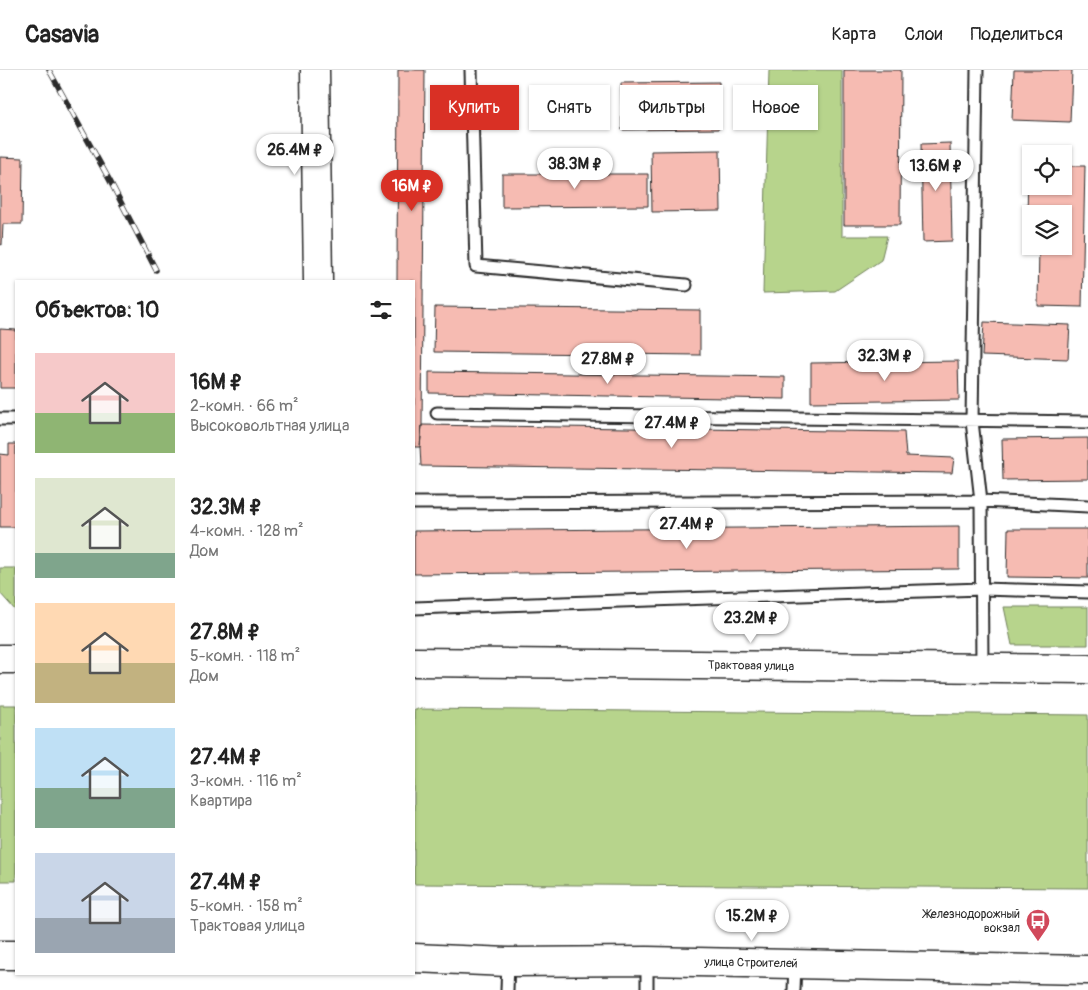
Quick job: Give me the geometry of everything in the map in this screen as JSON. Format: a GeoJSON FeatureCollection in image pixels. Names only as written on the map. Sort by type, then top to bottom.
{"type":"FeatureCollection","features":[{"type":"Feature","properties":{"kind":"main road"},"geometry":{"type":"LineString","coordinates":[[315,70],[318,280]]}},
{"type":"Feature","properties":{"kind":"main road"},"geometry":{"type":"LineString","coordinates":[[0,659],[15,659]]}},
{"type":"Feature","properties":{"kind":"main road","name":"Трактовая улица"},"geometry":{"type":"LineString","coordinates":[[415,662],[1088,669]]}},
{"type":"Feature","properties":{"kind":"main road"},"geometry":{"type":"LineString","coordinates":[[0,955],[15,956]]}},
{"type":"Feature","properties":{"kind":"main road","name":"улица Строителей"},"geometry":{"type":"LineString","coordinates":[[415,958],[508,962],[647,961],[794,977],[1088,970]]}},
{"type":"Feature","properties":{"kind":"lane"},"geometry":{"type":"LineString","coordinates":[[471,70],[476,266],[686,285]]}},
{"type":"Feature","properties":{"kind":"lane"},"geometry":{"type":"LineString","coordinates":[[977,70],[972,420],[981,501],[982,668]]}},
{"type":"Feature","properties":{"kind":"lane"},"geometry":{"type":"LineString","coordinates":[[437,413],[1088,422]]}},
{"type":"Feature","properties":{"kind":"lane"},"geometry":{"type":"LineString","coordinates":[[0,419],[15,419]]}},
{"type":"Feature","properties":{"kind":"lane"},"geometry":{"type":"LineString","coordinates":[[415,503],[981,501],[1088,506]]}},
{"type":"Feature","properties":{"kind":"lane"},"geometry":{"type":"LineString","coordinates":[[415,608],[982,589],[1088,592]]}},
{"type":"Feature","properties":{"kind":"lane"},"geometry":{"type":"LineString","coordinates":[[647,961],[647,990]]}},
{"type":"Feature","properties":{"kind":"lane"},"geometry":{"type":"LineString","coordinates":[[507,990],[508,962]]}},
{"type":"Feature","properties":{"kind":"green space"},"geometry":{"type":"Polygon","coordinates":[[[769,70],[842,70],[842,236],[887,236],[881,260],[835,291],[763,293],[767,130],[818,130],[818,85],[769,85],[769,70]]]}},
{"type":"Feature","properties":{"kind":"green space"},"geometry":{"type":"Polygon","coordinates":[[[0,568],[15,568],[15,610],[0,593],[0,568]]]}},
{"type":"Feature","properties":{"kind":"green space"},"geometry":{"type":"Polygon","coordinates":[[[1004,607],[1088,607],[1088,645],[1012,645],[1004,607]]]}},
{"type":"Feature","properties":{"kind":"green space"},"geometry":{"type":"Polygon","coordinates":[[[0,705],[15,705],[15,881],[0,881],[0,705]]]}},
{"type":"Feature","properties":{"kind":"green space"},"geometry":{"type":"Polygon","coordinates":[[[415,709],[1088,715],[1088,888],[415,884],[415,709]]]}},
{"type":"Feature","properties":{"kind":"building"},"geometry":{"type":"Polygon","coordinates":[[[398,70],[425,70],[422,425],[420,447],[415,447],[415,280],[397,280],[398,70]]]}},
{"type":"Feature","properties":{"kind":"building"},"geometry":{"type":"Polygon","coordinates":[[[844,70],[901,70],[900,225],[844,225],[844,70]]]}},
{"type":"Feature","properties":{"kind":"building"},"geometry":{"type":"Polygon","coordinates":[[[1014,70],[1072,70],[1070,122],[1012,120],[1014,70]]]}},
{"type":"Feature","properties":{"kind":"building"},"geometry":{"type":"Polygon","coordinates":[[[719,82],[719,85],[621,85],[621,83],[719,82]]]}},
{"type":"Feature","properties":{"kind":"building"},"geometry":{"type":"Polygon","coordinates":[[[950,143],[952,241],[923,242],[921,144],[950,143]]]}},
{"type":"Feature","properties":{"kind":"building"},"geometry":{"type":"Polygon","coordinates":[[[720,150],[721,211],[652,212],[651,151],[720,150]]]}},
{"type":"Feature","properties":{"kind":"building"},"geometry":{"type":"Polygon","coordinates":[[[0,157],[23,158],[22,224],[3,224],[2,245],[0,244],[0,157]]]}},
{"type":"Feature","properties":{"kind":"building"},"geometry":{"type":"Polygon","coordinates":[[[1072,166],[1085,166],[1082,307],[1038,306],[1039,255],[1072,255],[1072,205],[1027,205],[1027,195],[1072,195],[1072,166]]]}},
{"type":"Feature","properties":{"kind":"building"},"geometry":{"type":"Polygon","coordinates":[[[502,174],[648,174],[648,206],[502,207],[502,174]]]}},
{"type":"Feature","properties":{"kind":"building"},"geometry":{"type":"Polygon","coordinates":[[[435,307],[700,310],[700,355],[434,352],[435,307]]]}},
{"type":"Feature","properties":{"kind":"building"},"geometry":{"type":"Polygon","coordinates":[[[984,322],[1070,325],[1068,359],[982,356],[984,322]]]}},
{"type":"Feature","properties":{"kind":"building"},"geometry":{"type":"Polygon","coordinates":[[[0,329],[15,330],[15,388],[0,388],[0,329]]]}},
{"type":"Feature","properties":{"kind":"building"},"geometry":{"type":"Polygon","coordinates":[[[958,361],[959,400],[811,402],[811,363],[958,361]]]}},
{"type":"Feature","properties":{"kind":"building"},"geometry":{"type":"Polygon","coordinates":[[[429,372],[785,377],[785,399],[429,393],[429,372]]]}},
{"type":"Feature","properties":{"kind":"building"},"geometry":{"type":"Polygon","coordinates":[[[422,425],[904,432],[906,456],[954,458],[952,473],[421,466],[422,425]]]}},
{"type":"Feature","properties":{"kind":"building"},"geometry":{"type":"Polygon","coordinates":[[[1088,438],[1088,479],[1003,480],[1002,439],[1088,438]]]}},
{"type":"Feature","properties":{"kind":"building"},"geometry":{"type":"Polygon","coordinates":[[[9,444],[15,444],[15,527],[0,527],[0,454],[9,455],[9,444]]]}},
{"type":"Feature","properties":{"kind":"building"},"geometry":{"type":"Polygon","coordinates":[[[959,526],[959,569],[415,574],[415,531],[959,526]]]}},
{"type":"Feature","properties":{"kind":"building"},"geometry":{"type":"Polygon","coordinates":[[[1008,529],[1088,529],[1088,578],[1007,577],[1008,529]]]}},
{"type":"Feature","properties":{"kind":"railway"},"geometry":{"type":"LineString","coordinates":[[49,70],[156,270]]}},
{"type":"Feature","properties":{"kind":"place","name":"Железнодорожный вокзал"},"geometry":{"type":"Point","coordinates":[1038,942]}}]}
